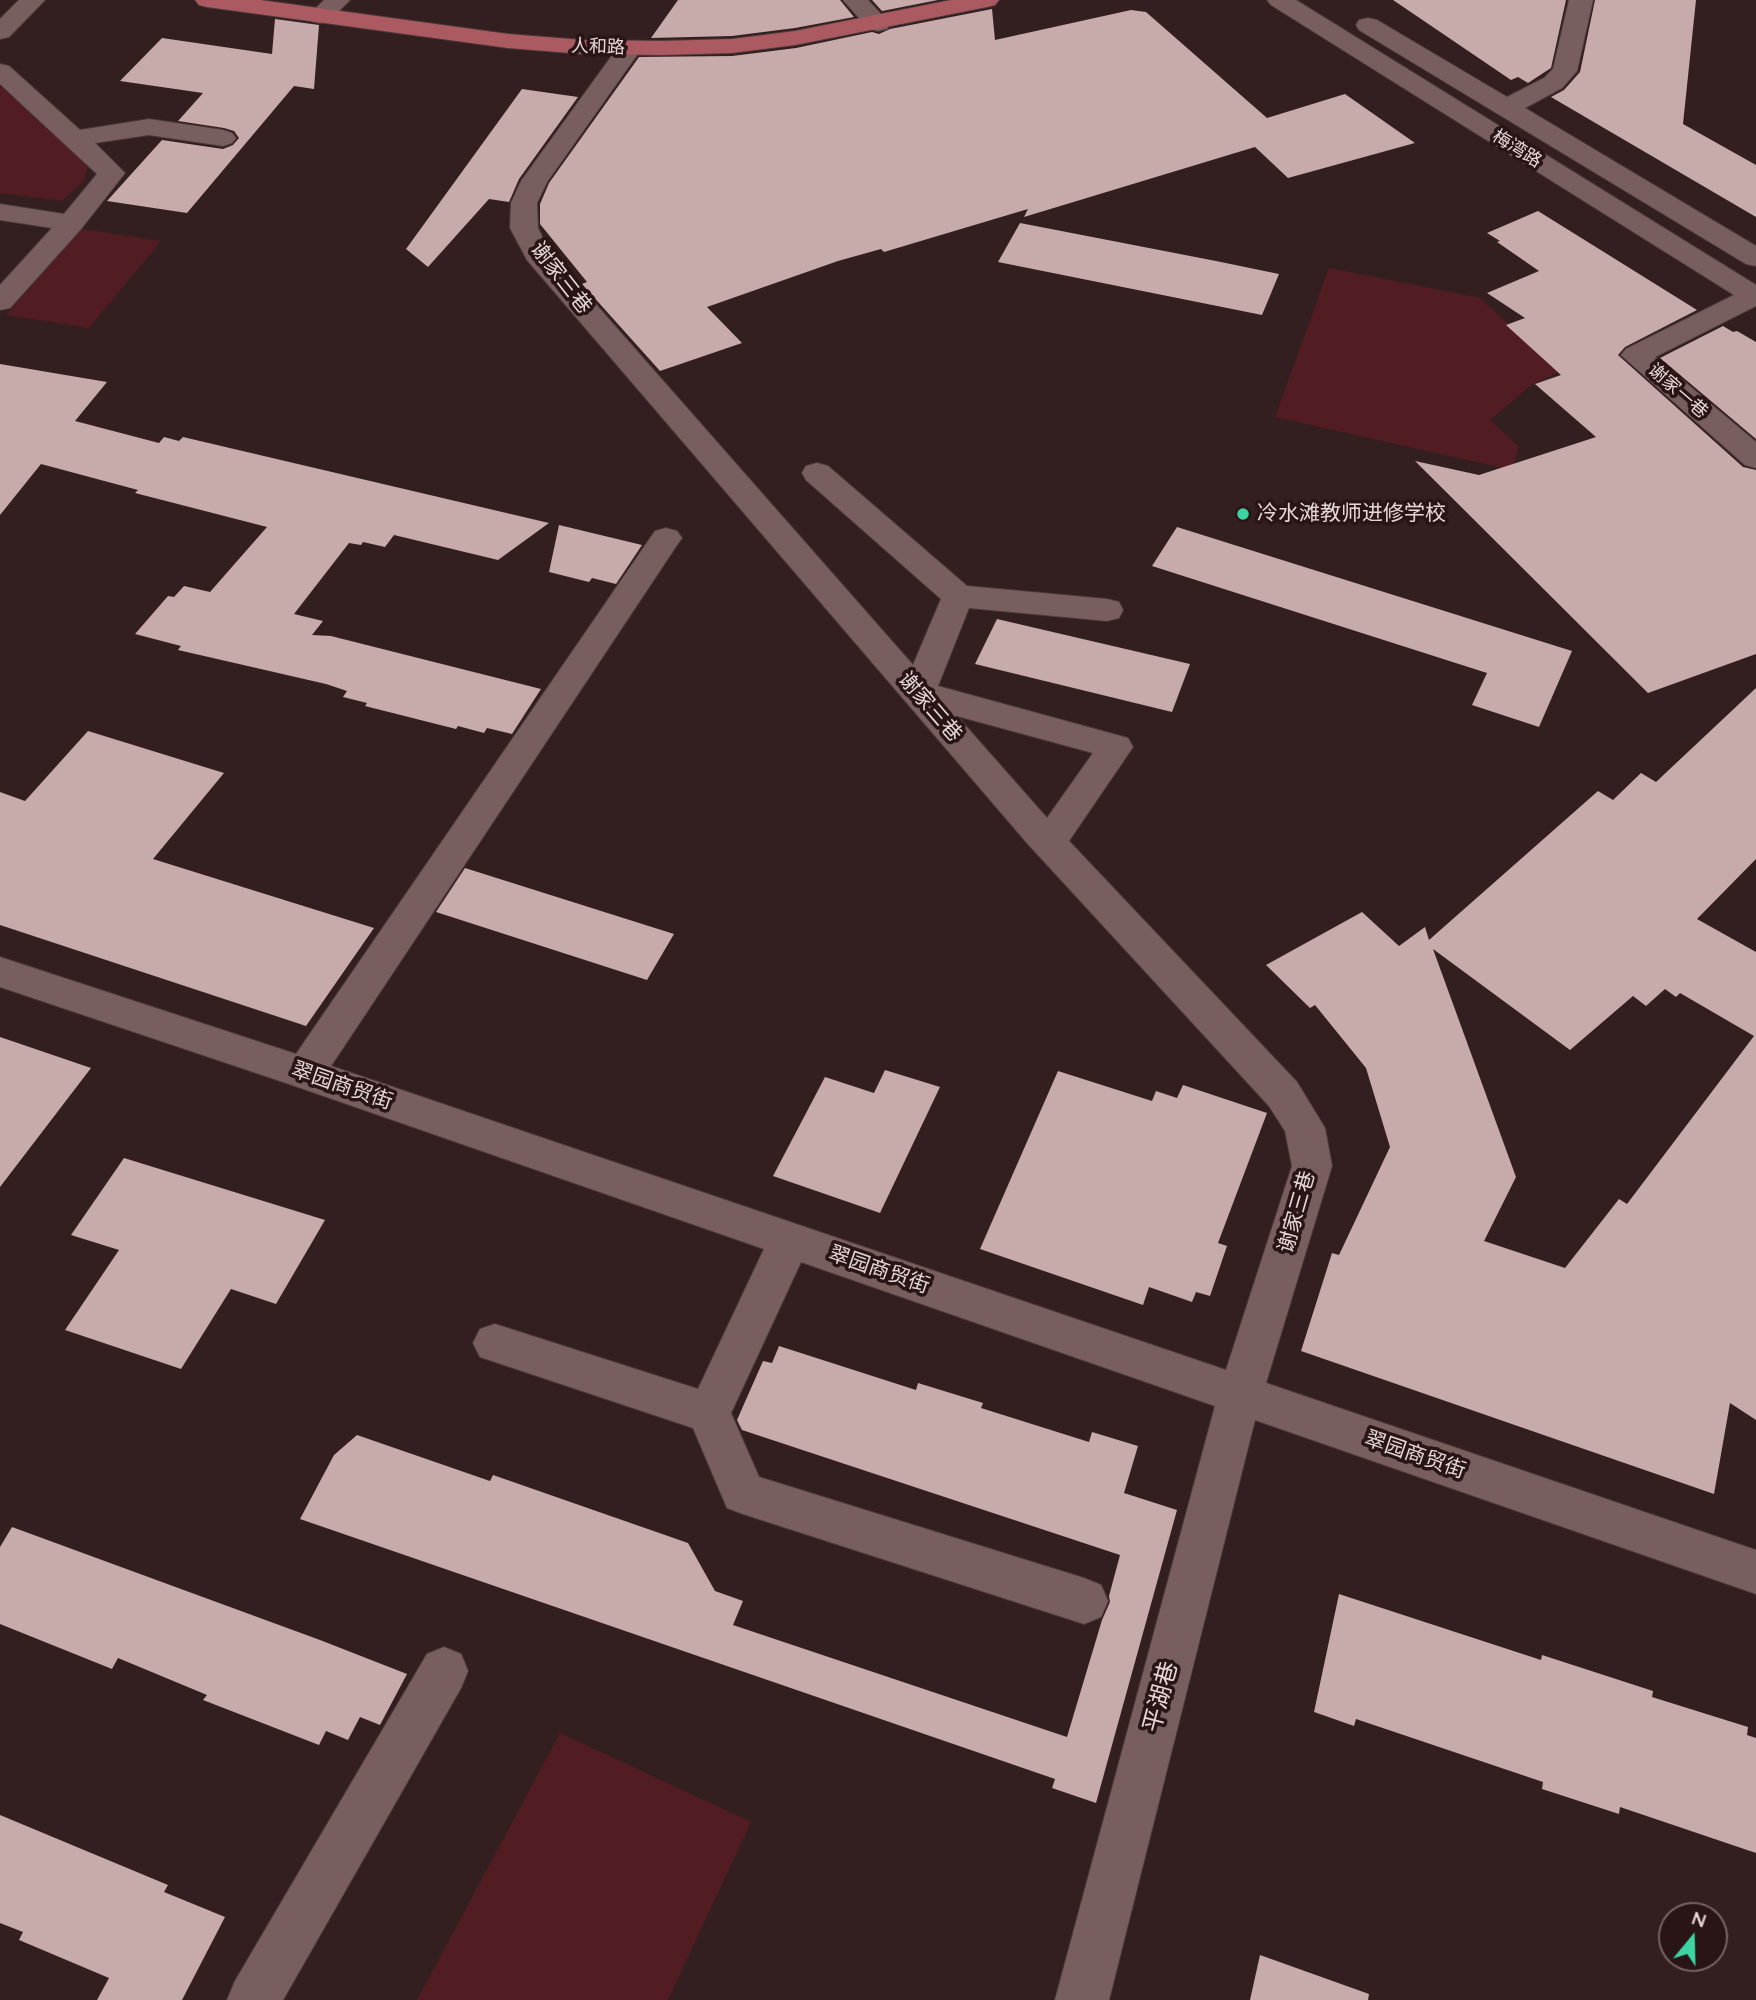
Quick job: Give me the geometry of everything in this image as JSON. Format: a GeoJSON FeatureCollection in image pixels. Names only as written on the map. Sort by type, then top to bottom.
{"type":"FeatureCollection","features":[{"type":"Feature","properties":{"kind":"main road","name":"人和路"},"geometry":{"type":"LineString","coordinates":[[207,0],[508,41],[630,48],[732,46],[878,24],[987,0]]}},
{"type":"Feature","properties":{"kind":"street"},"geometry":{"type":"LineString","coordinates":[[0,32],[33,0]]}},
{"type":"Feature","properties":{"kind":"street"},"geometry":{"type":"LineString","coordinates":[[320,16],[338,0]]}},
{"type":"Feature","properties":{"kind":"street"},"geometry":{"type":"LineString","coordinates":[[855,0],[878,24]]}},
{"type":"Feature","properties":{"kind":"street","name":"梅湾路"},"geometry":{"type":"LineString","coordinates":[[1279,0],[1755,296]]}},
{"type":"Feature","properties":{"kind":"street"},"geometry":{"type":"LineString","coordinates":[[1506,108],[1553,83],[1565,71],[1581,0]]}},
{"type":"Feature","properties":{"kind":"street","name":"梅湾路"},"geometry":{"type":"LineString","coordinates":[[1351,14],[1756,258]]}},
{"type":"Feature","properties":{"kind":"street","name":"谢家三巷"},"geometry":{"type":"LineString","coordinates":[[630,48],[534,181],[524,203],[524,228],[537,254],[1048,843],[1283,1094],[1305,1128],[1312,1166],[1240,1394]]}},
{"type":"Feature","properties":{"kind":"street"},"geometry":{"type":"LineString","coordinates":[[0,71],[111,173],[71,223],[2,298]]}},
{"type":"Feature","properties":{"kind":"street"},"geometry":{"type":"LineString","coordinates":[[74,139],[149,127],[223,138]]}},
{"type":"Feature","properties":{"kind":"street"},"geometry":{"type":"LineString","coordinates":[[0,212],[71,223]]}},
{"type":"Feature","properties":{"kind":"street","name":"谢家一巷"},"geometry":{"type":"LineString","coordinates":[[1755,296],[1636,355],[1756,458]]}},
{"type":"Feature","properties":{"kind":"street"},"geometry":{"type":"LineString","coordinates":[[817,473],[958,596],[1107,610]]}},
{"type":"Feature","properties":{"kind":"street"},"geometry":{"type":"LineString","coordinates":[[305,1073],[666,538]]}},
{"type":"Feature","properties":{"kind":"street"},"geometry":{"type":"LineString","coordinates":[[958,596],[918,693],[1116,747],[1048,843]]}},
{"type":"Feature","properties":{"kind":"street","name":"翠园商贸街"},"geometry":{"type":"LineString","coordinates":[[0,972],[305,1073],[1756,1572]]}},
{"type":"Feature","properties":{"kind":"street"},"geometry":{"type":"LineString","coordinates":[[790,1239],[709,1413],[743,1493],[1084,1601]]}},
{"type":"Feature","properties":{"kind":"street"},"geometry":{"type":"LineString","coordinates":[[495,1343],[709,1413]]}},
{"type":"Feature","properties":{"kind":"street","name":"平湖巷"},"geometry":{"type":"LineString","coordinates":[[1082,2000],[1240,1394]]}},
{"type":"Feature","properties":{"kind":"street"},"geometry":{"type":"LineString","coordinates":[[254,2000],[443,1671]]}},
{"type":"Feature","properties":{"kind":"shaded area"},"geometry":{"type":"Polygon","coordinates":[[[0,86],[31,111],[88,166],[83,182],[62,201],[0,193],[0,86]]]}},
{"type":"Feature","properties":{"kind":"shaded area"},"geometry":{"type":"Polygon","coordinates":[[[81,229],[161,241],[89,328],[6,315],[81,229]]]}},
{"type":"Feature","properties":{"kind":"shaded area"},"geometry":{"type":"Polygon","coordinates":[[[1329,268],[1480,298],[1560,371],[1529,387],[1490,420],[1519,447],[1512,470],[1275,417],[1329,268]]]}},
{"type":"Feature","properties":{"kind":"shaded area"},"geometry":{"type":"Polygon","coordinates":[[[560,1733],[751,1822],[668,2000],[417,2000],[560,1733]]]}},
{"type":"Feature","properties":{"kind":"building"},"geometry":{"type":"Polygon","coordinates":[[[678,0],[840,0],[854,17],[732,36],[651,38],[678,0]]]}},
{"type":"Feature","properties":{"kind":"building"},"geometry":{"type":"Polygon","coordinates":[[[872,0],[938,0],[882,11],[872,0]]]}},
{"type":"Feature","properties":{"kind":"building"},"geometry":{"type":"Polygon","coordinates":[[[1393,0],[1566,0],[1551,68],[1528,83],[1518,77],[1511,80],[1393,0]]]}},
{"type":"Feature","properties":{"kind":"building"},"geometry":{"type":"Polygon","coordinates":[[[1595,0],[1696,0],[1683,124],[1756,165],[1756,217],[1551,97],[1564,90],[1580,72],[1595,0]]]}},
{"type":"Feature","properties":{"kind":"building"},"geometry":{"type":"Polygon","coordinates":[[[992,9],[995,40],[1131,10],[1146,12],[1267,118],[1345,94],[1415,143],[1288,178],[1255,147],[1024,217],[1028,209],[884,252],[881,249],[838,261],[707,307],[742,343],[660,371],[582,284],[587,282],[540,224],[540,204],[549,183],[639,57],[732,56],[796,48],[872,32],[879,34],[890,29],[992,9]]]}},
{"type":"Feature","properties":{"kind":"building"},"geometry":{"type":"Polygon","coordinates":[[[275,19],[319,25],[314,89],[294,86],[187,213],[107,201],[162,140],[223,149],[233,145],[239,138],[234,131],[224,128],[178,121],[203,93],[120,81],[162,38],[272,54],[275,19]]]}},
{"type":"Feature","properties":{"kind":"building"},"geometry":{"type":"Polygon","coordinates":[[[522,89],[578,97],[519,179],[509,202],[489,199],[428,267],[406,249],[522,89]]]}},
{"type":"Feature","properties":{"kind":"building"},"geometry":{"type":"Polygon","coordinates":[[[1538,211],[1697,310],[1625,347],[1618,355],[1743,467],[1756,470],[1756,654],[1648,693],[1415,461],[1479,475],[1596,437],[1535,384],[1561,375],[1506,325],[1525,318],[1487,293],[1539,271],[1487,233],[1538,211]]]}},
{"type":"Feature","properties":{"kind":"building"},"geometry":{"type":"Polygon","coordinates":[[[1020,223],[1279,274],[1262,315],[998,262],[1020,223]]]}},
{"type":"Feature","properties":{"kind":"building"},"geometry":{"type":"Polygon","coordinates":[[[1723,326],[1756,342],[1756,439],[1660,358],[1723,326]]]}},
{"type":"Feature","properties":{"kind":"building"},"geometry":{"type":"Polygon","coordinates":[[[0,364],[107,382],[75,421],[159,443],[164,437],[179,441],[183,437],[549,523],[498,560],[394,535],[385,547],[363,542],[361,545],[349,543],[294,614],[323,621],[312,635],[331,636],[541,689],[512,734],[487,728],[484,733],[458,726],[456,729],[365,706],[367,703],[343,697],[347,691],[326,684],[178,650],[181,646],[135,634],[168,596],[174,597],[184,586],[210,592],[267,527],[135,493],[138,490],[41,464],[0,515],[0,364]]]}},
{"type":"Feature","properties":{"kind":"building"},"geometry":{"type":"Polygon","coordinates":[[[559,525],[642,545],[616,584],[592,578],[589,582],[549,572],[559,525]]]}},
{"type":"Feature","properties":{"kind":"building"},"geometry":{"type":"Polygon","coordinates":[[[1177,527],[1572,651],[1539,727],[1472,705],[1487,673],[1152,566],[1177,527]]]}},
{"type":"Feature","properties":{"kind":"building"},"geometry":{"type":"Polygon","coordinates":[[[997,619],[1190,664],[1172,712],[975,664],[997,619]]]}},
{"type":"Feature","properties":{"kind":"building"},"geometry":{"type":"Polygon","coordinates":[[[1756,688],[1756,859],[1697,919],[1756,952],[1756,1420],[1730,1403],[1714,1494],[1301,1351],[1332,1253],[1339,1255],[1390,1147],[1366,1068],[1315,1005],[1310,1008],[1266,965],[1362,912],[1399,946],[1425,927],[1429,940],[1598,791],[1613,800],[1641,773],[1656,782],[1756,688]],[[1433,949],[1516,1177],[1484,1241],[1565,1268],[1619,1199],[1627,1204],[1754,1036],[1680,993],[1676,997],[1665,989],[1646,1006],[1633,996],[1570,1050],[1433,949]]]}},
{"type":"Feature","properties":{"kind":"building"},"geometry":{"type":"Polygon","coordinates":[[[88,731],[224,773],[153,859],[374,928],[306,1026],[0,925],[0,792],[25,801],[88,731]]]}},
{"type":"Feature","properties":{"kind":"building"},"geometry":{"type":"Polygon","coordinates":[[[465,868],[674,934],[647,980],[436,912],[465,868]]]}},
{"type":"Feature","properties":{"kind":"building"},"geometry":{"type":"Polygon","coordinates":[[[0,1037],[91,1068],[0,1187],[0,1037]]]}},
{"type":"Feature","properties":{"kind":"building"},"geometry":{"type":"Polygon","coordinates":[[[885,1070],[940,1087],[880,1213],[773,1176],[825,1077],[874,1093],[885,1070]]]}},
{"type":"Feature","properties":{"kind":"building"},"geometry":{"type":"Polygon","coordinates":[[[1058,1071],[1152,1101],[1156,1091],[1177,1098],[1183,1085],[1267,1113],[1218,1243],[1227,1246],[1210,1296],[1196,1292],[1192,1302],[1149,1287],[1143,1305],[980,1249],[1058,1071]]]}},
{"type":"Feature","properties":{"kind":"building"},"geometry":{"type":"Polygon","coordinates":[[[124,1158],[325,1220],[276,1304],[231,1289],[181,1369],[65,1330],[119,1250],[71,1235],[124,1158]]]}},
{"type":"Feature","properties":{"kind":"building"},"geometry":{"type":"Polygon","coordinates":[[[779,1346],[916,1390],[918,1383],[983,1403],[981,1408],[1089,1442],[1092,1432],[1138,1446],[1124,1493],[1177,1510],[1096,1803],[1052,1788],[1055,1779],[300,1519],[334,1455],[357,1435],[490,1481],[493,1475],[688,1543],[715,1591],[743,1601],[733,1625],[1067,1737],[1102,1620],[1110,1602],[1109,1596],[1120,1555],[742,1430],[737,1420],[763,1361],[772,1363],[779,1346]]]}},
{"type":"Feature","properties":{"kind":"building"},"geometry":{"type":"Polygon","coordinates":[[[12,1527],[407,1674],[380,1725],[360,1717],[348,1740],[326,1731],[319,1745],[203,1700],[207,1695],[118,1658],[112,1669],[0,1624],[0,1547],[12,1527]]]}},
{"type":"Feature","properties":{"kind":"building"},"geometry":{"type":"Polygon","coordinates":[[[1339,1594],[1541,1660],[1542,1655],[1653,1691],[1652,1697],[1748,1727],[1747,1735],[1756,1738],[1756,1853],[1620,1807],[1619,1814],[1542,1789],[1543,1782],[1356,1719],[1354,1726],[1314,1712],[1339,1594]]]}},
{"type":"Feature","properties":{"kind":"building"},"geometry":{"type":"Polygon","coordinates":[[[0,1815],[168,1885],[164,1892],[225,1917],[182,2000],[97,2000],[109,1978],[19,1940],[23,1932],[0,1923],[0,1815]]]}},
{"type":"Feature","properties":{"kind":"building"},"geometry":{"type":"Polygon","coordinates":[[[1260,1955],[1369,1994],[1368,2000],[1250,2000],[1260,1955]]]}},
{"type":"Feature","properties":{"kind":"place","name":"冷水滩教师进修学校"},"geometry":{"type":"Point","coordinates":[1243,514]}}]}
